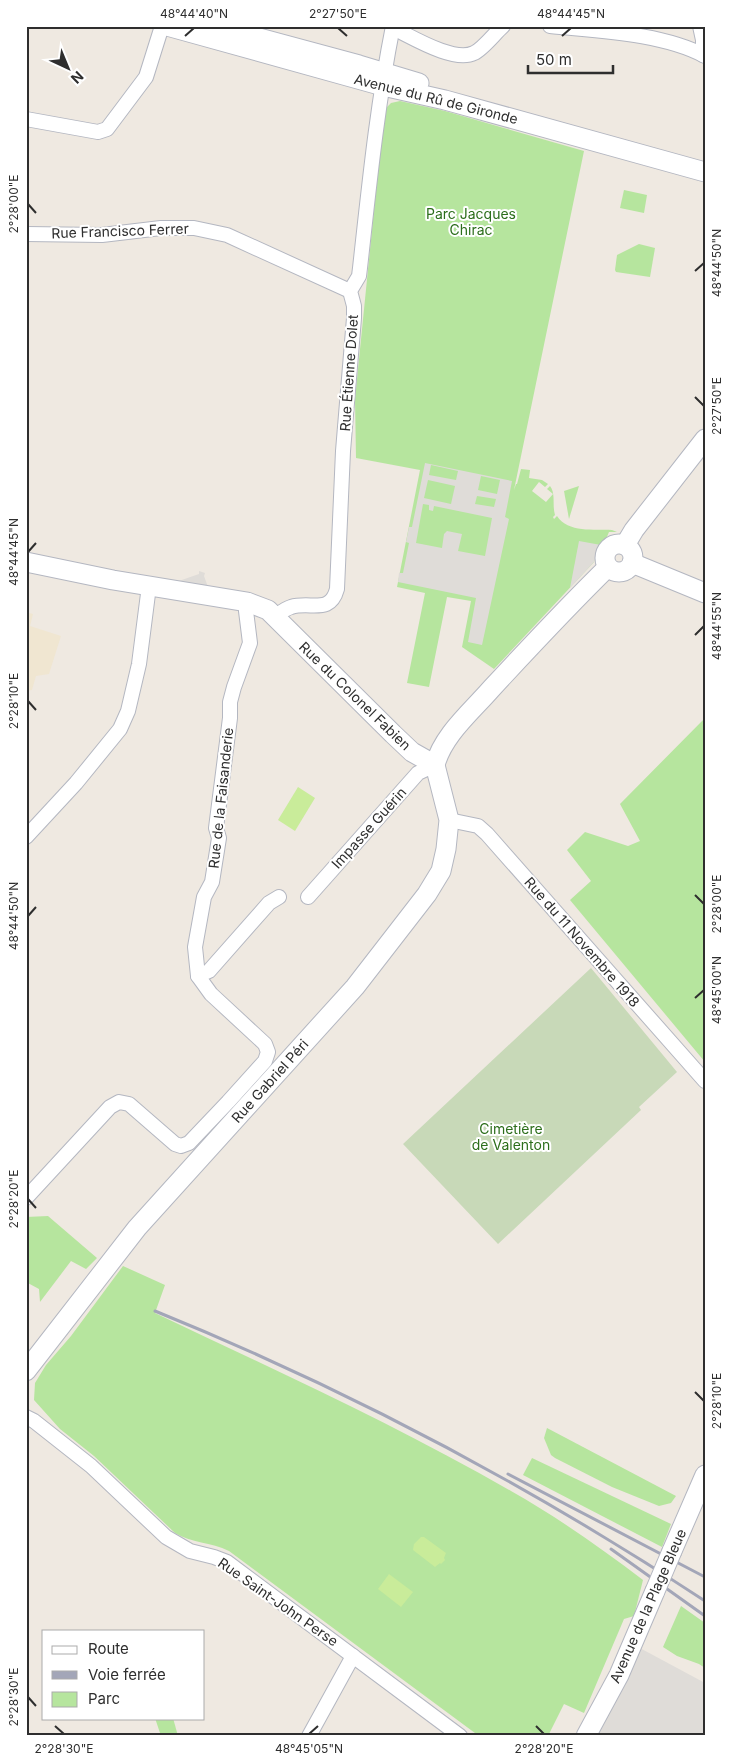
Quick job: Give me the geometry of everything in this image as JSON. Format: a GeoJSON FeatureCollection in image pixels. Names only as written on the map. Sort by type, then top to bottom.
{"type":"FeatureCollection","features":[{"type":"Feature","properties":{"kind":"street"},"geometry":{"type":"LineString","coordinates":[[26,119],[98,132],[107,129],[146,77],[162,26]]}},
{"type":"Feature","properties":{"kind":"street","name":"Avenue du Rû de Gironde"},"geometry":{"type":"LineString","coordinates":[[167,26],[383,79],[653,151],[705,161]]}},
{"type":"Feature","properties":{"kind":"street","name":"Avenue du Rû de Gironde"},"geometry":{"type":"LineString","coordinates":[[215,26],[445,100],[705,172]]}},
{"type":"Feature","properties":{"kind":"street"},"geometry":{"type":"LineString","coordinates":[[350,290],[359,276],[371,160],[393,27],[447,53],[463,56],[475,53],[503,26]]}},
{"type":"Feature","properties":{"kind":"street"},"geometry":{"type":"LineString","coordinates":[[550,26],[588,28],[651,38],[704,55],[700,26]]}},
{"type":"Feature","properties":{"kind":"street","name":"Rue Francisco Ferrer"},"geometry":{"type":"LineString","coordinates":[[26,234],[102,235],[161,228],[194,228],[227,235],[350,290]]}},
{"type":"Feature","properties":{"kind":"street","name":"Rue Étienne Dolet"},"geometry":{"type":"LineString","coordinates":[[274,617],[293,606],[329,604],[335,598],[354,318],[354,306],[350,290]]}},
{"type":"Feature","properties":{"kind":"street"},"geometry":{"type":"LineString","coordinates":[[625,545],[634,530],[705,439]]}},
{"type":"Feature","properties":{"kind":"street"},"geometry":{"type":"LineString","coordinates":[[616,544],[625,545],[632,553],[632,563],[626,570],[616,572],[608,567],[605,558],[608,549],[616,544]]}},
{"type":"Feature","properties":{"kind":"street","name":"Rue du Colonel Fabien"},"geometry":{"type":"LineString","coordinates":[[26,562],[149,586],[247,602],[268,610],[412,752],[435,765]]}},
{"type":"Feature","properties":{"kind":"street"},"geometry":{"type":"LineString","coordinates":[[632,563],[705,593]]}},
{"type":"Feature","properties":{"kind":"street"},"geometry":{"type":"LineString","coordinates":[[435,765],[439,751],[454,731],[512,666],[608,567]]}},
{"type":"Feature","properties":{"kind":"street"},"geometry":{"type":"LineString","coordinates":[[26,837],[76,783],[120,729],[128,711],[139,664],[149,586]]}},
{"type":"Feature","properties":{"kind":"street","name":"Rue de la Faisanderie"},"geometry":{"type":"LineString","coordinates":[[198,976],[195,947],[204,896],[212,882],[219,838],[216,828],[230,718],[230,702],[250,643],[246,611],[247,602]]}},
{"type":"Feature","properties":{"kind":"street","name":"Rue Gabriel Péri"},"geometry":{"type":"LineString","coordinates":[[26,1371],[137,1228],[235,1108],[355,987],[427,894],[441,871],[446,849],[448,820],[435,765]]}},
{"type":"Feature","properties":{"kind":"street","name":"Impasse Guérin"},"geometry":{"type":"LineString","coordinates":[[308,897],[418,773],[435,765]]}},
{"type":"Feature","properties":{"kind":"street","name":"Rue du 11 Novembre 1918"},"geometry":{"type":"LineString","coordinates":[[448,820],[478,826],[487,834],[705,1082]]}},
{"type":"Feature","properties":{"kind":"street"},"geometry":{"type":"LineString","coordinates":[[26,1198],[110,1108],[119,1102],[129,1104],[175,1144],[181,1146],[188,1143],[235,1108],[265,1061],[268,1052],[265,1044],[211,994],[198,976],[209,971],[269,903],[279,897]]}},
{"type":"Feature","properties":{"kind":"street","name":"Rue Saint-John Perse"},"geometry":{"type":"LineString","coordinates":[[26,1418],[34,1421],[91,1466],[166,1537],[190,1551],[227,1562],[460,1736]]}},
{"type":"Feature","properties":{"kind":"street","name":"Avenue de la Plage Bleue"},"geometry":{"type":"LineString","coordinates":[[586,1736],[619,1675],[705,1475]]}},
{"type":"Feature","properties":{"kind":"street"},"geometry":{"type":"LineString","coordinates":[[309,1736],[353,1656]]}},
{"type":"Feature","properties":{"kind":"shaded area"},"geometry":{"type":"Polygon","coordinates":[[[425,463],[512,481],[505,517],[509,519],[482,645],[468,642],[476,598],[398,582],[399,573],[403,573],[409,543],[406,542],[409,527],[412,527],[425,463]],[[431,465],[429,475],[456,480],[458,471],[431,465]],[[481,476],[478,490],[497,494],[500,480],[481,476]],[[428,480],[424,498],[451,504],[455,486],[428,480]],[[477,496],[475,504],[494,507],[496,499],[477,496]],[[423,504],[416,543],[442,548],[444,534],[447,531],[462,534],[458,551],[485,556],[492,518],[434,506],[433,511],[429,510],[429,505],[423,504]]]}},
{"type":"Feature","properties":{"kind":"shaded area"},"geometry":{"type":"Polygon","coordinates":[[[579,541],[601,545],[594,562],[570,588],[579,541]]]}},
{"type":"Feature","properties":{"kind":"shaded area"},"geometry":{"type":"Polygon","coordinates":[[[199,571],[205,573],[204,576],[208,587],[176,582],[199,574],[199,571]]]}},
{"type":"Feature","properties":{"kind":"shaded area"},"geometry":{"type":"Polygon","coordinates":[[[26,612],[33,614],[30,626],[61,636],[49,674],[36,676],[32,690],[26,691],[26,612]]]}},
{"type":"Feature","properties":{"kind":"shaded area"},"geometry":{"type":"Polygon","coordinates":[[[638,1647],[705,1683],[705,1736],[593,1736],[638,1647]]]}},
{"type":"Feature","properties":{"kind":"green space","name":"Parc Jacques Chirac"},"geometry":{"type":"Polygon","coordinates":[[[400,101],[445,111],[584,151],[514,490],[521,469],[530,470],[529,478],[542,480],[548,484],[545,487],[539,482],[532,491],[546,502],[553,494],[554,519],[557,516],[574,528],[612,530],[617,532],[609,532],[598,549],[594,562],[494,669],[462,647],[471,601],[447,597],[429,687],[407,683],[425,593],[397,587],[420,470],[356,458],[355,399],[384,110],[391,103],[400,101]]]}},
{"type":"Feature","properties":{"kind":"green space"},"geometry":{"type":"Polygon","coordinates":[[[624,190],[647,195],[644,213],[620,208],[624,190]]]}},
{"type":"Feature","properties":{"kind":"green space"},"geometry":{"type":"Polygon","coordinates":[[[639,244],[655,248],[650,277],[616,272],[617,255],[639,244]]]}},
{"type":"Feature","properties":{"kind":"green space","name":"Parc Jacques Chirac"},"geometry":{"type":"Polygon","coordinates":[[[550,486],[553,494],[547,489],[550,486]]]}},
{"type":"Feature","properties":{"kind":"green space"},"geometry":{"type":"Polygon","coordinates":[[[579,486],[569,519],[564,491],[579,486]]]}},
{"type":"Feature","properties":{"kind":"green space"},"geometry":{"type":"Polygon","coordinates":[[[705,718],[705,1062],[570,900],[591,881],[567,850],[585,832],[628,846],[640,841],[620,804],[705,718]]]}},
{"type":"Feature","properties":{"kind":"green space"},"geometry":{"type":"Polygon","coordinates":[[[298,787],[315,798],[295,831],[278,820],[298,787]]]}},
{"type":"Feature","properties":{"kind":"green space","name":"Cimetière de Valenton"},"geometry":{"type":"Polygon","coordinates":[[[591,968],[677,1072],[639,1107],[641,1110],[498,1244],[403,1144],[591,968]]]}},
{"type":"Feature","properties":{"kind":"green space"},"geometry":{"type":"Polygon","coordinates":[[[48,1216],[97,1258],[86,1269],[71,1261],[40,1302],[39,1289],[26,1282],[26,1217],[48,1216]]]}},
{"type":"Feature","properties":{"kind":"green space"},"geometry":{"type":"Polygon","coordinates":[[[123,1266],[165,1285],[155,1313],[335,1399],[468,1467],[562,1522],[643,1580],[634,1616],[624,1619],[584,1713],[564,1704],[548,1736],[479,1736],[229,1551],[188,1539],[175,1533],[94,1456],[60,1429],[34,1400],[35,1383],[46,1365],[71,1336],[123,1266]]]}},
{"type":"Feature","properties":{"kind":"green space"},"geometry":{"type":"Polygon","coordinates":[[[547,1428],[676,1496],[671,1503],[659,1506],[612,1487],[555,1458],[551,1455],[544,1438],[547,1428]]]}},
{"type":"Feature","properties":{"kind":"green space"},"geometry":{"type":"Polygon","coordinates":[[[532,1458],[671,1524],[662,1547],[523,1475],[532,1458]]]}},
{"type":"Feature","properties":{"kind":"green space"},"geometry":{"type":"Polygon","coordinates":[[[421,1537],[424,1537],[446,1553],[445,1560],[441,1564],[435,1567],[413,1550],[414,1544],[421,1537]]]}},
{"type":"Feature","properties":{"kind":"green space"},"geometry":{"type":"Polygon","coordinates":[[[389,1574],[413,1592],[401,1607],[378,1589],[389,1574]]]}},
{"type":"Feature","properties":{"kind":"green space"},"geometry":{"type":"Polygon","coordinates":[[[681,1606],[705,1623],[705,1668],[677,1656],[663,1647],[681,1606]]]}},
{"type":"Feature","properties":{"kind":"green space"},"geometry":{"type":"Polygon","coordinates":[[[156,1720],[174,1720],[178,1736],[161,1736],[156,1720]]]}},
{"type":"Feature","properties":{"kind":"railway"},"geometry":{"type":"LineString","coordinates":[[155,1311],[298,1373],[437,1442],[573,1519],[705,1601]]}},
{"type":"Feature","properties":{"kind":"railway"},"geometry":{"type":"LineString","coordinates":[[508,1474],[705,1577]]}},
{"type":"Feature","properties":{"kind":"railway"},"geometry":{"type":"LineString","coordinates":[[611,1549],[705,1616]]}}]}
